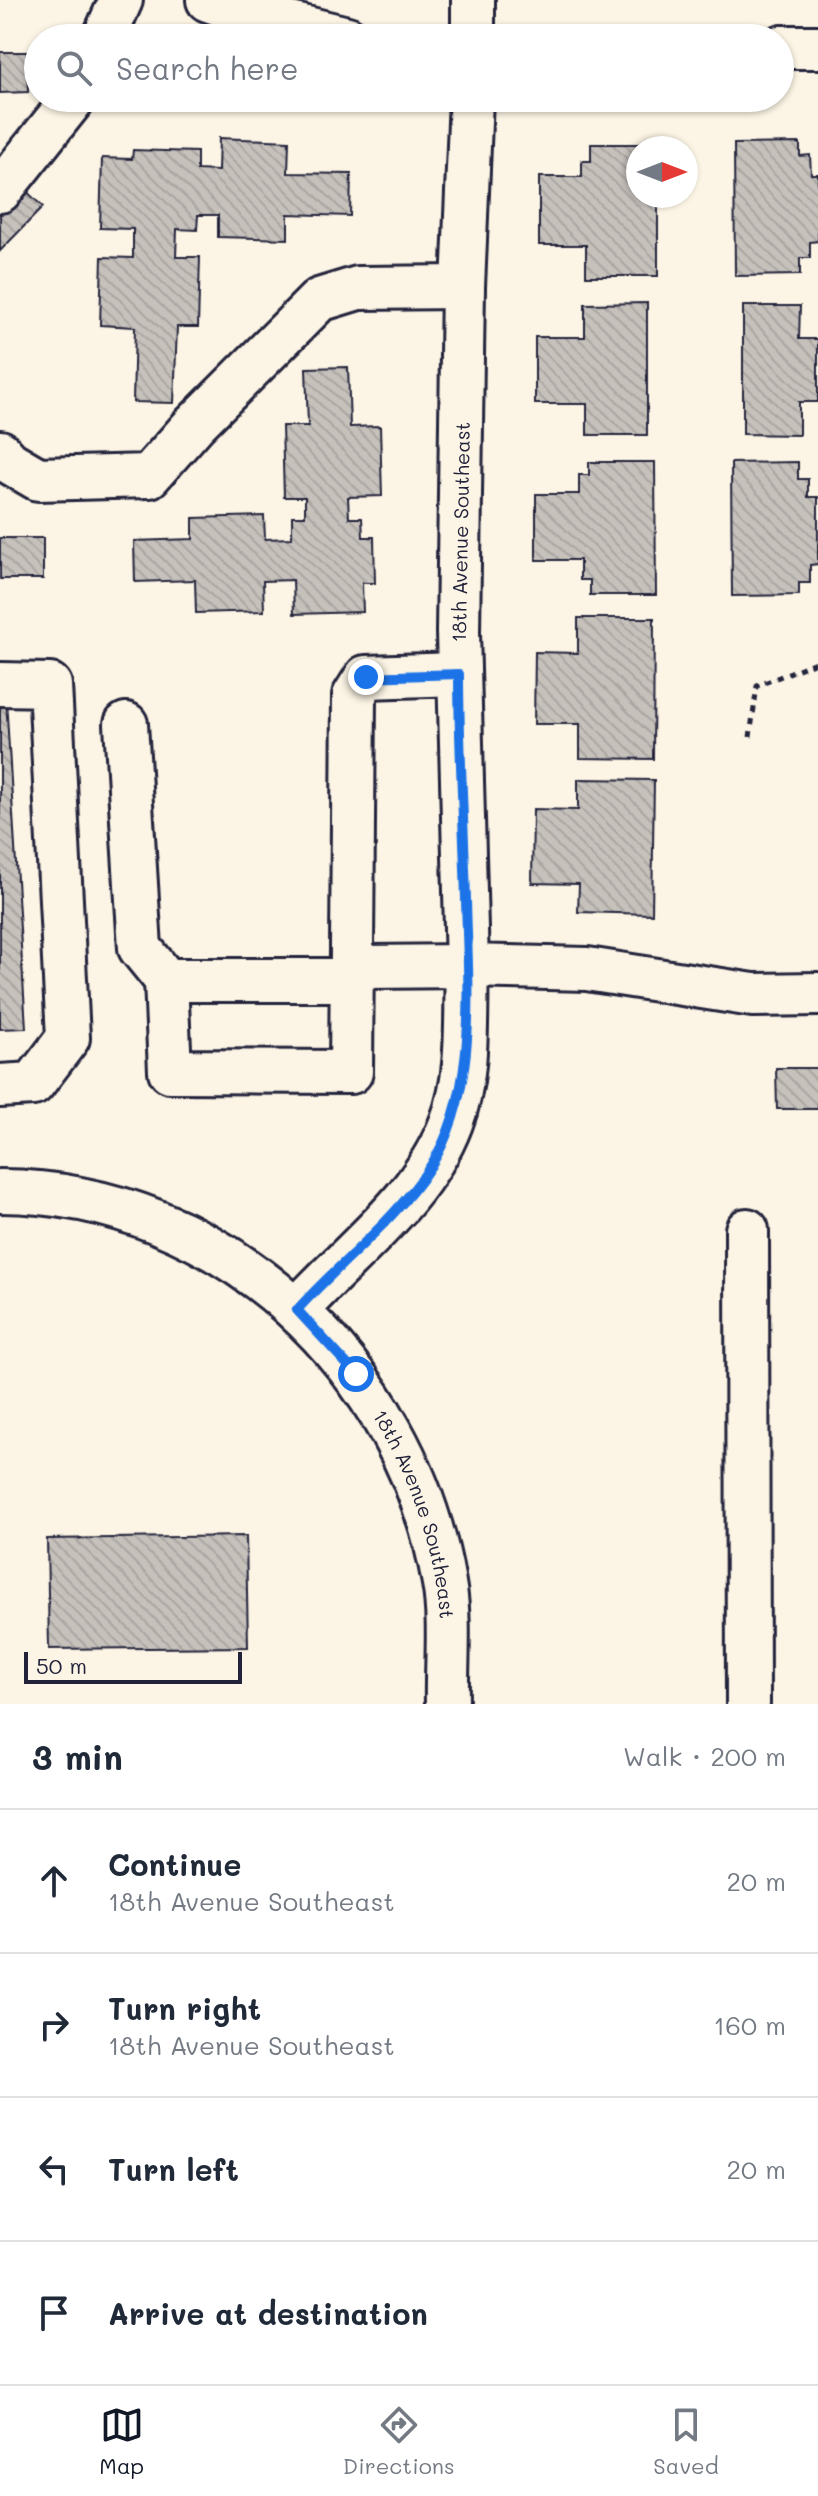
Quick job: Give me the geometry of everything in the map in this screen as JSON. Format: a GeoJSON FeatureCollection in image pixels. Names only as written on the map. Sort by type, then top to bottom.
{"type":"FeatureCollection","features":[{"type":"Feature","properties":{"kind":"street"},"geometry":{"type":"LineString","coordinates":[[110,24],[121,0]]}},
{"type":"Feature","properties":{"kind":"street"},"geometry":{"type":"LineString","coordinates":[[208,0],[290,24]]}},
{"type":"Feature","properties":{"kind":"street"},"geometry":{"type":"LineString","coordinates":[[473,0],[473,24]]}},
{"type":"Feature","properties":{"kind":"street"},"geometry":{"type":"LineString","coordinates":[[794,47],[818,47]]}},
{"type":"Feature","properties":{"kind":"street"},"geometry":{"type":"LineString","coordinates":[[0,191],[63,112]]}},
{"type":"Feature","properties":{"kind":"street","name":"18th Avenue Southeast"},"geometry":{"type":"LineString","coordinates":[[297,1310],[402,1205],[430,1166],[452,1122],[464,1066],[467,966],[459,674],[463,287],[470,112]]}},
{"type":"Feature","properties":{"kind":"street"},"geometry":{"type":"LineString","coordinates":[[0,452],[9,462],[38,479],[149,476],[194,425],[319,300],[358,288],[463,287]]}},
{"type":"Feature","properties":{"kind":"street"},"geometry":{"type":"LineString","coordinates":[[126,724],[140,948],[166,980],[170,1071],[351,1072],[354,696],[366,677],[459,674]]}},
{"type":"Feature","properties":{"kind":"street"},"geometry":{"type":"LineString","coordinates":[[0,684],[50,685],[68,1038],[33,1084],[0,1086]]}},
{"type":"Feature","properties":{"kind":"street"},"geometry":{"type":"LineString","coordinates":[[166,980],[351,980],[367,967],[467,966],[587,969],[753,995],[818,994]]}},
{"type":"Feature","properties":{"kind":"street","name":"18th Avenue Southeast"},"geometry":{"type":"LineString","coordinates":[[0,1191],[87,1199],[149,1217],[208,1245],[262,1280],[297,1310],[356,1374],[392,1429],[424,1499],[445,1585],[447,1704]]}},
{"type":"Feature","properties":{"kind":"street"},"geometry":{"type":"LineString","coordinates":[[747,1230],[748,1704]]}},
{"type":"Feature","properties":{"kind":"path"},"geometry":{"type":"LineString","coordinates":[[750,737],[757,686],[818,661]]}},
{"type":"Feature","properties":{"kind":"building"},"geometry":{"type":"Polygon","coordinates":[[[0,52],[24,52],[24,92],[0,93],[0,52]]]}},
{"type":"Feature","properties":{"kind":"building"},"geometry":{"type":"Polygon","coordinates":[[[219,138],[289,141],[288,173],[351,174],[350,216],[288,214],[288,239],[218,237],[218,215],[198,215],[197,230],[177,229],[176,257],[200,257],[198,327],[177,327],[174,403],[133,402],[135,327],[100,325],[102,257],[133,258],[133,229],[100,228],[102,158],[132,159],[133,150],[197,152],[197,170],[218,171],[219,138]]]}},
{"type":"Feature","properties":{"kind":"building"},"geometry":{"type":"Polygon","coordinates":[[[800,143],[800,156],[810,155],[811,174],[818,174],[818,241],[810,242],[810,258],[800,258],[800,275],[735,276],[734,144],[800,143]]]}},
{"type":"Feature","properties":{"kind":"building"},"geometry":{"type":"Polygon","coordinates":[[[591,144],[626,144],[626,208],[658,208],[658,276],[586,276],[586,245],[539,245],[539,177],[582,177],[582,161],[591,161],[591,144]]]}},
{"type":"Feature","properties":{"kind":"building"},"geometry":{"type":"Polygon","coordinates":[[[19,184],[43,207],[0,251],[0,204],[19,184]]]}},
{"type":"Feature","properties":{"kind":"building"},"geometry":{"type":"Polygon","coordinates":[[[647,303],[647,435],[587,435],[587,404],[535,404],[535,337],[585,337],[585,304],[647,303]]]}},
{"type":"Feature","properties":{"kind":"building"},"geometry":{"type":"Polygon","coordinates":[[[743,306],[800,306],[799,339],[818,339],[818,402],[799,402],[799,435],[743,434],[743,306]]]}},
{"type":"Feature","properties":{"kind":"building"},"geometry":{"type":"Polygon","coordinates":[[[348,367],[350,427],[380,426],[382,496],[348,497],[349,518],[362,518],[363,537],[374,537],[375,583],[362,583],[363,612],[294,614],[293,580],[263,581],[264,611],[196,613],[195,580],[135,582],[134,541],[193,539],[193,518],[264,516],[265,539],[292,538],[292,516],[305,516],[305,497],[284,497],[282,426],[308,426],[306,368],[348,367]]]}},
{"type":"Feature","properties":{"kind":"building"},"geometry":{"type":"Polygon","coordinates":[[[589,462],[655,462],[656,595],[590,595],[590,580],[580,580],[580,560],[536,560],[536,494],[579,494],[579,475],[589,475],[589,462]]]}},
{"type":"Feature","properties":{"kind":"building"},"geometry":{"type":"Polygon","coordinates":[[[798,462],[798,479],[808,479],[808,497],[818,497],[818,564],[810,565],[810,583],[799,583],[799,595],[732,596],[731,463],[798,462]]]}},
{"type":"Feature","properties":{"kind":"building"},"geometry":{"type":"Polygon","coordinates":[[[0,538],[43,538],[43,579],[0,579],[0,538]]]}},
{"type":"Feature","properties":{"kind":"building"},"geometry":{"type":"Polygon","coordinates":[[[578,618],[654,618],[653,759],[580,758],[580,724],[534,724],[535,652],[578,653],[578,618]]]}},
{"type":"Feature","properties":{"kind":"building"},"geometry":{"type":"Polygon","coordinates":[[[6,699],[26,1028],[0,1029],[0,700],[6,699]]]}},
{"type":"Feature","properties":{"kind":"building"},"geometry":{"type":"Polygon","coordinates":[[[578,779],[654,780],[652,914],[578,912],[579,884],[532,883],[533,809],[578,810],[578,779]]]}},
{"type":"Feature","properties":{"kind":"building"},"geometry":{"type":"Polygon","coordinates":[[[776,1068],[818,1068],[818,1109],[777,1109],[776,1068]]]}},
{"type":"Feature","properties":{"kind":"building"},"geometry":{"type":"Polygon","coordinates":[[[246,1536],[248,1647],[49,1649],[47,1539],[246,1536]]]}},
{"type":"Feature","properties":{"kind":"route"},"geometry":{"type":"LineString","coordinates":[[356,1374],[313,1323],[297,1310],[333,1270],[402,1205],[430,1166],[452,1122],[464,1066],[467,966],[459,674],[366,677]]}}]}
